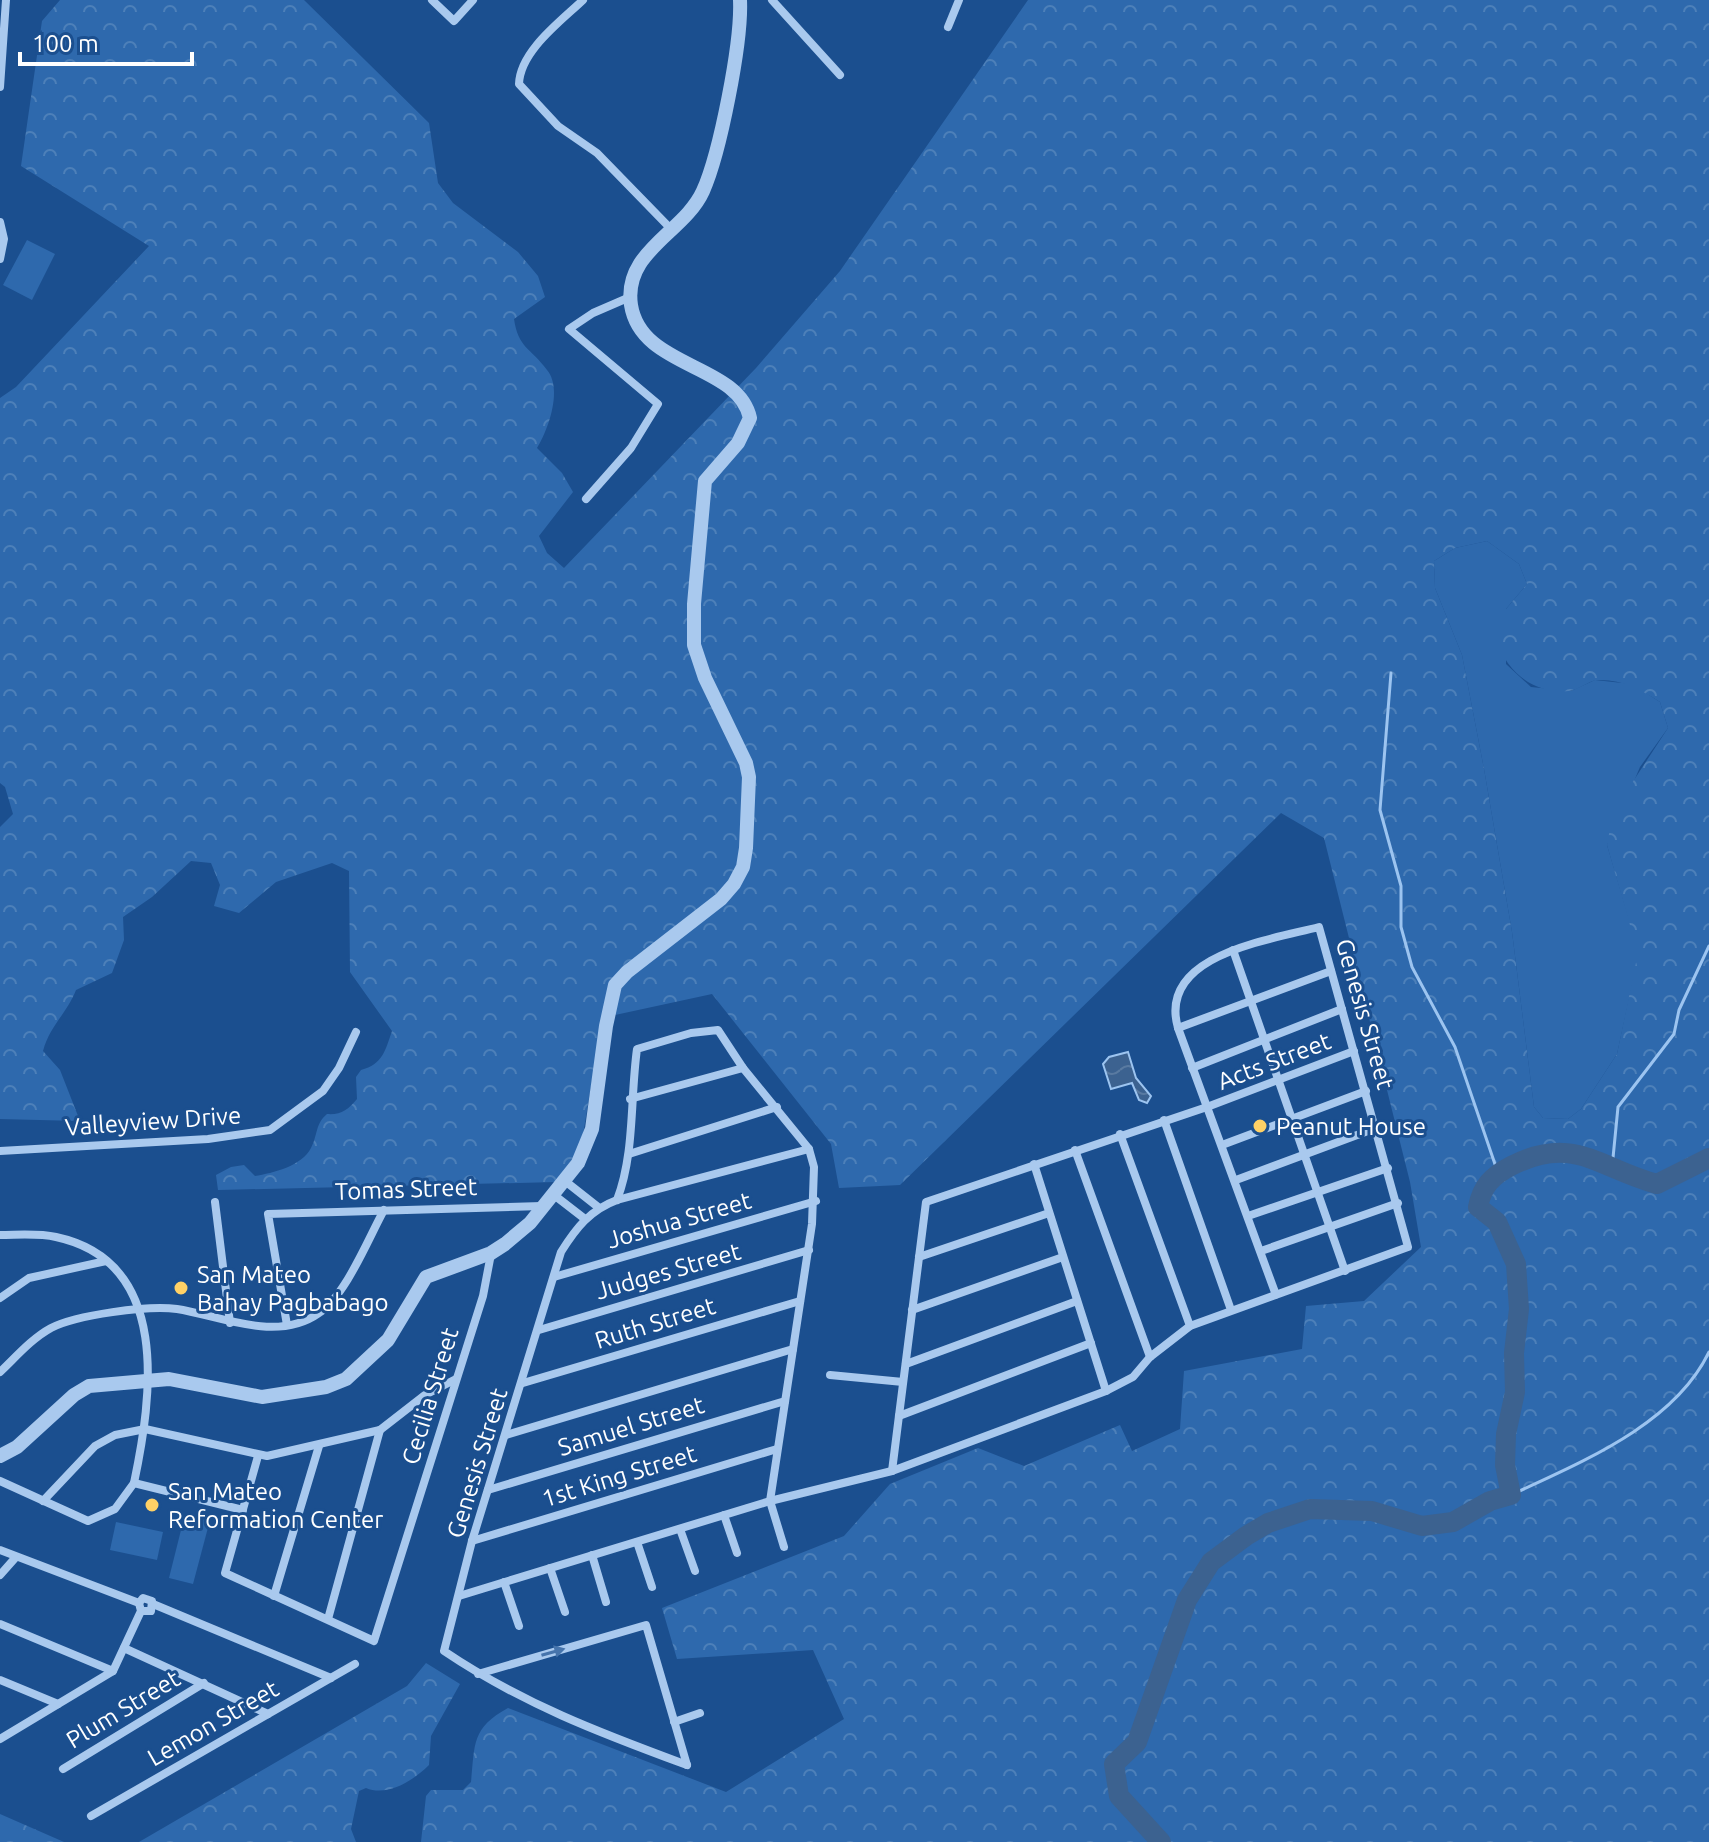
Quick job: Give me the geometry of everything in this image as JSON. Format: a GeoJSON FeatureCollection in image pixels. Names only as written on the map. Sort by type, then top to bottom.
{"type":"FeatureCollection","features":[{"type":"Feature","properties":{"kind":"street"},"geometry":{"type":"LineString","coordinates":[[0,87],[6,0]]}},
{"type":"Feature","properties":{"kind":"street"},"geometry":{"type":"LineString","coordinates":[[432,0],[454,21],[473,0]]}},
{"type":"Feature","properties":{"kind":"street"},"geometry":{"type":"LineString","coordinates":[[583,0],[532,54],[519,76],[519,84],[558,126],[597,153],[671,229]]}},
{"type":"Feature","properties":{"kind":"street"},"geometry":{"type":"LineString","coordinates":[[0,1456],[17,1447],[81,1389],[150,1378],[181,1380],[262,1397],[337,1384],[381,1350],[426,1277],[491,1253],[517,1234],[565,1181],[590,1141],[615,985],[627,972],[721,899],[743,867],[749,777],[746,763],[705,678],[694,645],[694,604],[705,481],[745,433],[748,409],[720,383],[652,343],[635,322],[630,297],[637,268],[644,256],[694,205],[707,179],[738,42],[740,0]]}},
{"type":"Feature","properties":{"kind":"street"},"geometry":{"type":"LineString","coordinates":[[772,0],[840,75]]}},
{"type":"Feature","properties":{"kind":"street"},"geometry":{"type":"LineString","coordinates":[[948,27],[959,0]]}},
{"type":"Feature","properties":{"kind":"street"},"geometry":{"type":"LineString","coordinates":[[0,222],[4,239],[0,259]]}},
{"type":"Feature","properties":{"kind":"street"},"geometry":{"type":"LineString","coordinates":[[586,499],[631,448],[658,404],[569,329],[630,297]]}},
{"type":"Feature","properties":{"kind":"street","name":"Genesis Street"},"geometry":{"type":"LineString","coordinates":[[459,1596],[770,1501],[892,1471],[1106,1391],[1133,1377],[1150,1357],[1190,1326],[1345,1271],[1408,1247],[1319,927],[1233,950],[1192,973],[1181,985],[1173,1008],[1276,1295]]}},
{"type":"Feature","properties":{"kind":"street"},"geometry":{"type":"LineString","coordinates":[[1233,950],[1345,1271]]}},
{"type":"Feature","properties":{"kind":"street"},"geometry":{"type":"LineString","coordinates":[[1178,1028],[1331,971]]}},
{"type":"Feature","properties":{"kind":"street"},"geometry":{"type":"LineString","coordinates":[[1192,1068],[1342,1009]]}},
{"type":"Feature","properties":{"kind":"street"},"geometry":{"type":"LineString","coordinates":[[617,1200],[629,1154],[630,1099],[637,1049],[691,1033],[718,1030],[743,1068],[809,1149],[814,1167],[816,1201],[770,1501],[784,1547]]}},
{"type":"Feature","properties":{"kind":"street","name":"Valleyview Drive"},"geometry":{"type":"LineString","coordinates":[[0,1151],[208,1139],[270,1130],[307,1105],[330,1083],[356,1032]]}},
{"type":"Feature","properties":{"kind":"street","name":"Acts Street"},"geometry":{"type":"LineString","coordinates":[[1207,1107],[1354,1051]]}},
{"type":"Feature","properties":{"kind":"street"},"geometry":{"type":"LineString","coordinates":[[630,1099],[743,1068]]}},
{"type":"Feature","properties":{"kind":"street"},"geometry":{"type":"LineString","coordinates":[[1222,1145],[1366,1091]]}},
{"type":"Feature","properties":{"kind":"street"},"geometry":{"type":"LineString","coordinates":[[629,1154],[777,1107]]}},
{"type":"Feature","properties":{"kind":"street"},"geometry":{"type":"LineString","coordinates":[[892,1471],[926,1202],[1207,1107]]}},
{"type":"Feature","properties":{"kind":"street"},"geometry":{"type":"LineString","coordinates":[[1164,1120],[1231,1310]]}},
{"type":"Feature","properties":{"kind":"street"},"geometry":{"type":"LineString","coordinates":[[1236,1180],[1376,1128]]}},
{"type":"Feature","properties":{"kind":"street"},"geometry":{"type":"LineString","coordinates":[[1120,1134],[1190,1326]]}},
{"type":"Feature","properties":{"kind":"street","name":"Genesis Street"},"geometry":{"type":"LineString","coordinates":[[459,1596],[472,1541],[561,1252],[585,1219],[598,1207],[617,1200],[809,1149]]}},
{"type":"Feature","properties":{"kind":"street"},"geometry":{"type":"LineString","coordinates":[[1075,1150],[1150,1357]]}},
{"type":"Feature","properties":{"kind":"street"},"geometry":{"type":"LineString","coordinates":[[1034,1164],[1106,1391]]}},
{"type":"Feature","properties":{"kind":"street"},"geometry":{"type":"LineString","coordinates":[[1248,1216],[1388,1168]]}},
{"type":"Feature","properties":{"kind":"street"},"geometry":{"type":"LineString","coordinates":[[565,1181],[598,1207]]}},
{"type":"Feature","properties":{"kind":"street"},"geometry":{"type":"LineString","coordinates":[[549,1201],[585,1219]]}},
{"type":"Feature","properties":{"kind":"street","name":"Tomas Street"},"geometry":{"type":"LineString","coordinates":[[287,1325],[268,1214],[549,1201]]}},
{"type":"Feature","properties":{"kind":"street","name":"Joshua Street"},"geometry":{"type":"LineString","coordinates":[[554,1277],[816,1201]]}},
{"type":"Feature","properties":{"kind":"street"},"geometry":{"type":"LineString","coordinates":[[215,1202],[230,1323]]}},
{"type":"Feature","properties":{"kind":"street"},"geometry":{"type":"LineString","coordinates":[[1261,1251],[1398,1203]]}},
{"type":"Feature","properties":{"kind":"street"},"geometry":{"type":"LineString","coordinates":[[0,1372],[49,1329],[69,1322],[138,1311],[176,1309],[230,1323],[287,1325],[307,1319],[327,1307],[384,1210]]}},
{"type":"Feature","properties":{"kind":"street"},"geometry":{"type":"LineString","coordinates":[[919,1257],[1049,1213]]}},
{"type":"Feature","properties":{"kind":"street"},"geometry":{"type":"LineString","coordinates":[[0,1235],[53,1236],[84,1246],[106,1261],[124,1282],[138,1311],[146,1339],[150,1378],[145,1429],[134,1483],[115,1509],[88,1521],[0,1481]]}},
{"type":"Feature","properties":{"kind":"street","name":"Judges Street"},"geometry":{"type":"LineString","coordinates":[[539,1330],[809,1250]]}},
{"type":"Feature","properties":{"kind":"street","name":"Cecilia Street"},"geometry":{"type":"LineString","coordinates":[[328,1619],[374,1641],[483,1296],[491,1253]]}},
{"type":"Feature","properties":{"kind":"street"},"geometry":{"type":"LineString","coordinates":[[912,1310],[1063,1257]]}},
{"type":"Feature","properties":{"kind":"street"},"geometry":{"type":"LineString","coordinates":[[0,1298],[29,1278],[106,1261]]}},
{"type":"Feature","properties":{"kind":"street","name":"Ruth Street"},"geometry":{"type":"LineString","coordinates":[[523,1383],[800,1301]]}},
{"type":"Feature","properties":{"kind":"street"},"geometry":{"type":"LineString","coordinates":[[906,1364],[1077,1301]]}},
{"type":"Feature","properties":{"kind":"street"},"geometry":{"type":"LineString","coordinates":[[899,1416],[1091,1343]]}},
{"type":"Feature","properties":{"kind":"street"},"geometry":{"type":"LineString","coordinates":[[506,1435],[793,1349]]}},
{"type":"Feature","properties":{"kind":"street"},"geometry":{"type":"LineString","coordinates":[[830,1375],[903,1382]]}},
{"type":"Feature","properties":{"kind":"street"},"geometry":{"type":"LineString","coordinates":[[43,1501],[95,1446],[115,1435],[145,1429],[258,1456],[319,1446],[380,1430],[425,1395],[456,1379]]}},
{"type":"Feature","properties":{"kind":"street","name":"Samuel Street"},"geometry":{"type":"LineString","coordinates":[[488,1490],[785,1401]]}},
{"type":"Feature","properties":{"kind":"street"},"geometry":{"type":"LineString","coordinates":[[258,1456],[225,1573],[328,1619],[380,1430]]}},
{"type":"Feature","properties":{"kind":"street"},"geometry":{"type":"LineString","coordinates":[[274,1596],[319,1446]]}},
{"type":"Feature","properties":{"kind":"street","name":"1st King Street"},"geometry":{"type":"LineString","coordinates":[[472,1541],[777,1449]]}},
{"type":"Feature","properties":{"kind":"street"},"geometry":{"type":"LineString","coordinates":[[134,1483],[243,1510]]}},
{"type":"Feature","properties":{"kind":"street"},"geometry":{"type":"LineString","coordinates":[[724,1515],[737,1553]]}},
{"type":"Feature","properties":{"kind":"street"},"geometry":{"type":"LineString","coordinates":[[680,1529],[695,1571]]}},
{"type":"Feature","properties":{"kind":"street"},"geometry":{"type":"LineString","coordinates":[[637,1542],[652,1587]]}},
{"type":"Feature","properties":{"kind":"street"},"geometry":{"type":"LineString","coordinates":[[0,1550],[140,1607],[147,1613],[153,1604],[331,1678]]}},
{"type":"Feature","properties":{"kind":"street"},"geometry":{"type":"LineString","coordinates":[[592,1555],[606,1602]]}},
{"type":"Feature","properties":{"kind":"street"},"geometry":{"type":"LineString","coordinates":[[0,1575],[16,1557]]}},
{"type":"Feature","properties":{"kind":"street"},"geometry":{"type":"LineString","coordinates":[[550,1568],[565,1612]]}},
{"type":"Feature","properties":{"kind":"street"},"geometry":{"type":"LineString","coordinates":[[504,1582],[519,1626]]}},
{"type":"Feature","properties":{"kind":"street"},"geometry":{"type":"LineString","coordinates":[[459,1596],[444,1651],[478,1674],[558,1717],[687,1765],[646,1625],[478,1674]]}},
{"type":"Feature","properties":{"kind":"street"},"geometry":{"type":"LineString","coordinates":[[0,1739],[113,1671],[140,1607]]}},
{"type":"Feature","properties":{"kind":"street"},"geometry":{"type":"LineString","coordinates":[[0,1624],[113,1671]]}},
{"type":"Feature","properties":{"kind":"street"},"geometry":{"type":"LineString","coordinates":[[124,1648],[268,1714]]}},
{"type":"Feature","properties":{"kind":"street","name":"Lemon Street"},"geometry":{"type":"LineString","coordinates":[[91,1816],[355,1664]]}},
{"type":"Feature","properties":{"kind":"street"},"geometry":{"type":"LineString","coordinates":[[0,1680],[58,1704]]}},
{"type":"Feature","properties":{"kind":"street","name":"Plum Street"},"geometry":{"type":"LineString","coordinates":[[63,1769],[204,1683]]}},
{"type":"Feature","properties":{"kind":"street"},"geometry":{"type":"LineString","coordinates":[[674,1722],[700,1713]]}},
{"type":"Feature","properties":{"kind":"green space"},"geometry":{"type":"Polygon","coordinates":[[[60,0],[304,0],[429,123],[438,183],[453,203],[518,252],[538,276],[545,297],[514,319],[522,342],[552,378],[552,409],[537,448],[562,473],[573,492],[539,536],[547,553],[564,568],[756,368],[840,271],[1028,0],[1709,0],[1709,1842],[421,1842],[426,1796],[431,1790],[463,1790],[471,1782],[475,1748],[481,1730],[508,1708],[726,1792],[844,1719],[813,1650],[677,1659],[662,1608],[844,1536],[890,1484],[978,1448],[1024,1466],[1120,1425],[1132,1451],[1180,1429],[1184,1371],[1302,1349],[1306,1306],[1364,1301],[1421,1247],[1410,1182],[1324,838],[1281,813],[900,1185],[839,1188],[831,1144],[712,994],[615,1015],[603,1013],[581,1147],[556,1182],[218,1190],[216,1175],[231,1167],[244,1165],[255,1176],[278,1171],[301,1160],[311,1148],[323,1118],[327,1114],[344,1111],[357,1099],[356,1077],[361,1070],[379,1060],[392,1031],[350,972],[349,871],[332,863],[276,882],[239,913],[214,906],[220,885],[211,863],[191,861],[152,897],[123,917],[124,940],[112,973],[76,990],[46,1042],[43,1051],[60,1070],[80,1121],[0,1119],[0,827],[13,814],[5,787],[0,783],[0,398],[16,387],[149,246],[21,166],[42,21],[60,0]],[[1487,541],[1455,548],[1434,561],[1435,588],[1462,655],[1484,769],[1512,932],[1534,1107],[1543,1118],[1568,1119],[1581,1109],[1617,1054],[1638,953],[1607,845],[1613,812],[1668,728],[1660,702],[1630,686],[1597,680],[1573,690],[1555,691],[1533,685],[1515,671],[1495,640],[1506,609],[1527,584],[1519,564],[1487,541]]]}},
{"type":"Feature","properties":{"kind":"green space"},"geometry":{"type":"Polygon","coordinates":[[[27,240],[55,254],[32,300],[3,285],[27,240]]]}},
{"type":"Feature","properties":{"kind":"green space"},"geometry":{"type":"Polygon","coordinates":[[[1487,541],[1519,564],[1527,584],[1506,609],[1506,664],[1531,687],[1571,691],[1595,680],[1632,684],[1660,702],[1668,728],[1640,767],[1607,845],[1639,953],[1617,1054],[1581,1109],[1568,1119],[1543,1118],[1534,1107],[1512,932],[1484,769],[1462,655],[1435,588],[1434,561],[1455,548],[1487,541]]]}},
{"type":"Feature","properties":{"kind":"green space"},"geometry":{"type":"Polygon","coordinates":[[[185,1514],[210,1520],[193,1584],[169,1578],[185,1514]]]}},
{"type":"Feature","properties":{"kind":"green space"},"geometry":{"type":"Polygon","coordinates":[[[116,1522],[163,1532],[157,1560],[110,1550],[116,1522]]]}},
{"type":"Feature","properties":{"kind":"green space"},"geometry":{"type":"Polygon","coordinates":[[[426,1663],[460,1684],[431,1736],[429,1765],[415,1777],[391,1789],[366,1788],[359,1791],[351,1829],[356,1842],[139,1842],[407,1686],[426,1663]]]}},
{"type":"Feature","properties":{"kind":"green space"},"geometry":{"type":"Polygon","coordinates":[[[0,1814],[64,1842],[0,1842],[0,1814]]]}},
{"type":"Feature","properties":{"kind":"water"},"geometry":{"type":"Polygon","coordinates":[[[1128,1052],[1136,1078],[1151,1096],[1147,1103],[1139,1100],[1132,1083],[1111,1089],[1103,1064],[1109,1057],[1128,1052]]]}},
{"type":"Feature","properties":{"kind":"waterway"},"geometry":{"type":"LineString","coordinates":[[1391,673],[1380,810],[1401,886],[1401,927],[1412,967],[1455,1047],[1498,1173]]}},
{"type":"Feature","properties":{"kind":"waterway"},"geometry":{"type":"LineString","coordinates":[[1612,1168],[1618,1107],[1674,1034],[1679,1010],[1709,946]]}},
{"type":"Feature","properties":{"kind":"waterway"},"geometry":{"type":"LineString","coordinates":[[1161,1842],[1119,1796],[1114,1764],[1137,1742],[1187,1600],[1211,1562],[1268,1523],[1310,1509],[1372,1511],[1422,1526],[1453,1522],[1490,1501],[1511,1495],[1505,1465],[1506,1434],[1515,1392],[1514,1353],[1519,1309],[1516,1264],[1497,1222],[1478,1207],[1489,1182],[1511,1166],[1552,1153],[1586,1157],[1657,1184],[1709,1158]]}},
{"type":"Feature","properties":{"kind":"waterway"},"geometry":{"type":"LineString","coordinates":[[1511,1495],[1595,1454],[1649,1421],[1693,1378],[1709,1352]]}},
{"type":"Feature","properties":{"kind":"place","name":"Peanut House"},"geometry":{"type":"Point","coordinates":[1260,1126]}},
{"type":"Feature","properties":{"kind":"place","name":"San Mateo Bahay Pagbabago"},"geometry":{"type":"Point","coordinates":[181,1288]}},
{"type":"Feature","properties":{"kind":"place","name":"San Mateo Reformation Center"},"geometry":{"type":"Point","coordinates":[152,1505]}}]}
